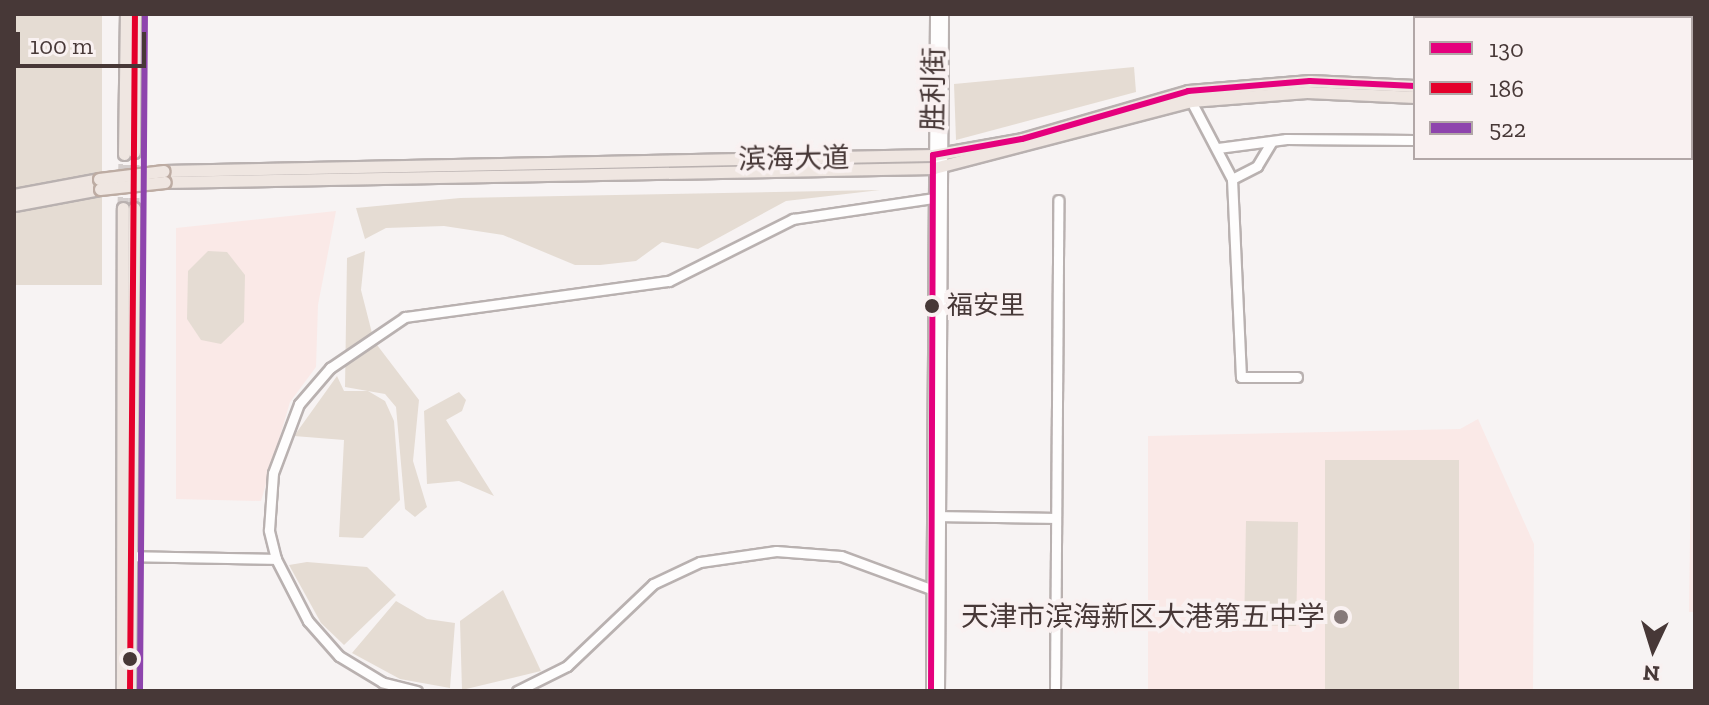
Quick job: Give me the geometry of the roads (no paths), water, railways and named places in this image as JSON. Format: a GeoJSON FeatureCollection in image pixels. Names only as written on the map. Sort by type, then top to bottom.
{"type":"FeatureCollection","features":[{"type":"Feature","properties":{"kind":"main road"},"geometry":{"type":"LineString","coordinates":[[126,14],[129,153],[135,14]]}},
{"type":"Feature","properties":{"kind":"main road","name":"滨海大道"},"geometry":{"type":"LineString","coordinates":[[164,177],[937,154],[1188,91],[1310,81],[1413,86]]}},
{"type":"Feature","properties":{"kind":"main road","name":"滨海大道"},"geometry":{"type":"LineString","coordinates":[[164,177],[350,180],[938,168],[1191,101],[1307,92],[1413,97]]}},
{"type":"Feature","properties":{"kind":"main road"},"geometry":{"type":"LineString","coordinates":[[14,195],[164,177]]}},
{"type":"Feature","properties":{"kind":"main road"},"geometry":{"type":"LineString","coordinates":[[14,205],[100,184]]}},
{"type":"Feature","properties":{"kind":"main road"},"geometry":{"type":"LineString","coordinates":[[129,208],[127,556],[130,691]]}},
{"type":"Feature","properties":{"kind":"main road"},"geometry":{"type":"LineString","coordinates":[[122,691],[127,556]]}},
{"type":"Feature","properties":{"kind":"street","name":"胜利街"},"geometry":{"type":"LineString","coordinates":[[939,16],[936,516],[939,691]]}},
{"type":"Feature","properties":{"kind":"street"},"geometry":{"type":"LineString","coordinates":[[1191,101],[1232,179],[1241,377],[1297,377]]}},
{"type":"Feature","properties":{"kind":"street"},"geometry":{"type":"LineString","coordinates":[[1218,148],[1272,141],[1413,140]]}},
{"type":"Feature","properties":{"kind":"street"},"geometry":{"type":"LineString","coordinates":[[1232,179],[1257,166],[1272,141]]}},
{"type":"Feature","properties":{"kind":"street","name":"胜利街"},"geometry":{"type":"LineString","coordinates":[[936,516],[933,198],[938,168]]}},
{"type":"Feature","properties":{"kind":"street"},"geometry":{"type":"LineString","coordinates":[[417,691],[382,682],[339,656],[308,621],[276,559],[269,530],[273,473],[299,404],[366,338],[405,317],[669,281],[793,219],[933,198]]}},
{"type":"Feature","properties":{"kind":"street"},"geometry":{"type":"LineString","coordinates":[[1055,691],[1058,200]]}},
{"type":"Feature","properties":{"kind":"street"},"geometry":{"type":"LineString","coordinates":[[936,516],[1054,518]]}},
{"type":"Feature","properties":{"kind":"street"},"geometry":{"type":"LineString","coordinates":[[517,691],[567,666],[653,584],[700,562],[776,551],[841,556],[936,591]]}},
{"type":"Feature","properties":{"kind":"street"},"geometry":{"type":"LineString","coordinates":[[127,556],[276,559]]}},
{"type":"Feature","properties":{"kind":"street","name":"胜利街"},"geometry":{"type":"LineString","coordinates":[[931,691],[936,591]]}},
{"type":"Feature","properties":{"kind":"tunnel"},"geometry":{"type":"LineString","coordinates":[[134,152],[134,208]]}},
{"type":"Feature","properties":{"kind":"tunnel"},"geometry":{"type":"LineString","coordinates":[[123,208],[124,154]]}},
{"type":"Feature","properties":{"kind":"place","name":"福安里"},"geometry":{"type":"Point","coordinates":[932,306]}},
{"type":"Feature","properties":{"kind":"place","name":"天津市滨海新区大港第五中学"},"geometry":{"type":"Point","coordinates":[1341,617]}}]}
